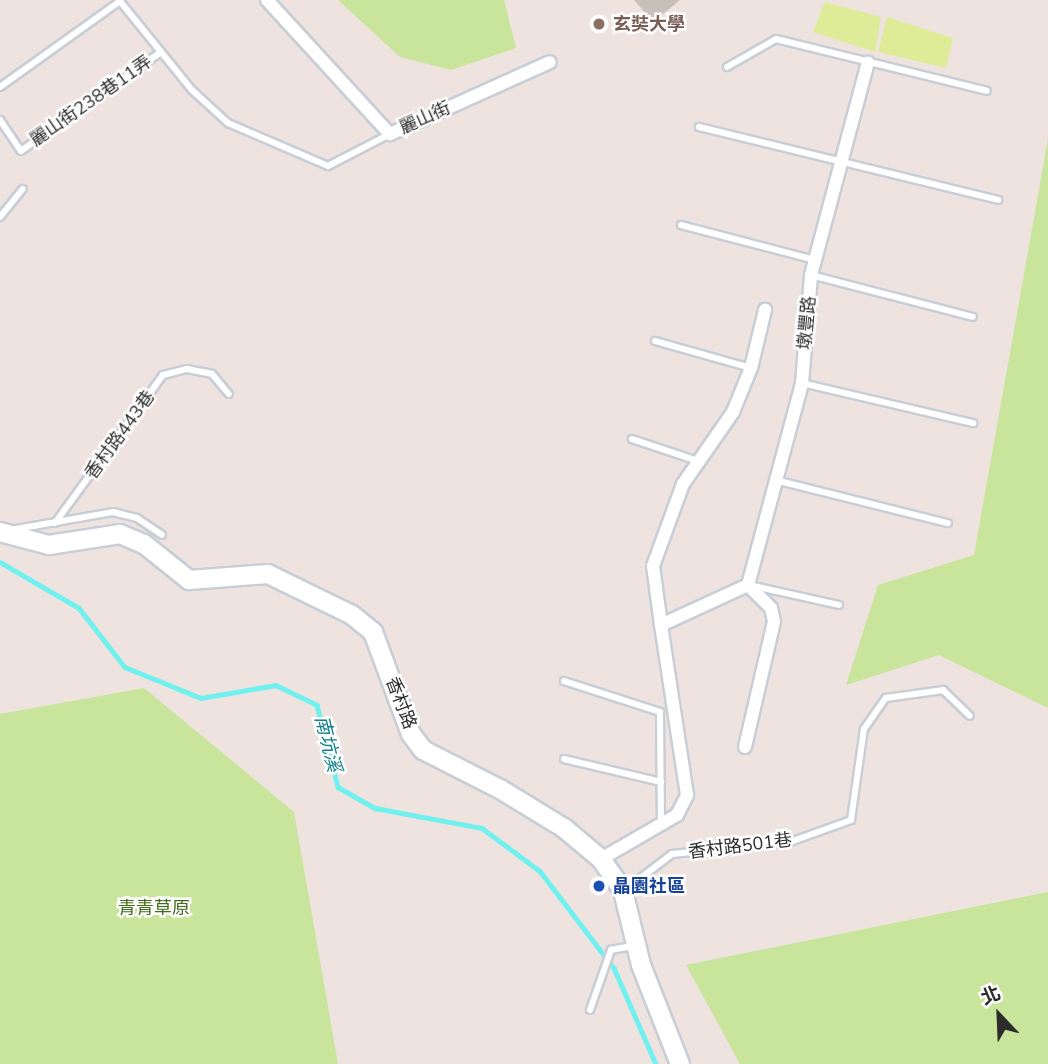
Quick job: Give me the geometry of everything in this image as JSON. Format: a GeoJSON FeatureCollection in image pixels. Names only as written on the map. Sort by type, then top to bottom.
{"type":"FeatureCollection","features":[{"type":"Feature","properties":{"kind":"street","name":"麗山街"},"geometry":{"type":"LineString","coordinates":[[267,0],[390,134],[550,62]]}},
{"type":"Feature","properties":{"kind":"street","name":"墩豐路"},"geometry":{"type":"LineString","coordinates":[[748,585],[779,481],[802,383],[811,275],[868,62]]}},
{"type":"Feature","properties":{"kind":"street"},"geometry":{"type":"LineString","coordinates":[[601,859],[677,815],[687,795],[653,566],[683,484],[723,432],[751,368],[765,310]]}},
{"type":"Feature","properties":{"kind":"street","name":"香村路"},"geometry":{"type":"LineString","coordinates":[[0,530],[49,545],[120,534],[144,544],[189,580],[259,573],[284,577],[373,632],[411,734],[430,757],[500,789],[601,859],[623,891],[637,945],[680,1064]]}},
{"type":"Feature","properties":{"kind":"street"},"geometry":{"type":"LineString","coordinates":[[661,625],[748,585],[771,608],[774,621],[745,747]]}},
{"type":"Feature","properties":{"kind":"lane"},"geometry":{"type":"LineString","coordinates":[[0,87],[119,0],[161,52],[228,123],[328,166],[390,134]]}},
{"type":"Feature","properties":{"kind":"lane"},"geometry":{"type":"LineString","coordinates":[[727,66],[776,39],[987,91]]}},
{"type":"Feature","properties":{"kind":"lane","name":"麗山街238巷11弄"},"geometry":{"type":"LineString","coordinates":[[0,120],[21,151],[161,52]]}},
{"type":"Feature","properties":{"kind":"lane"},"geometry":{"type":"LineString","coordinates":[[699,127],[998,200]]}},
{"type":"Feature","properties":{"kind":"lane"},"geometry":{"type":"LineString","coordinates":[[0,217],[23,189]]}},
{"type":"Feature","properties":{"kind":"lane"},"geometry":{"type":"LineString","coordinates":[[681,225],[815,260]]}},
{"type":"Feature","properties":{"kind":"lane"},"geometry":{"type":"LineString","coordinates":[[811,275],[973,317]]}},
{"type":"Feature","properties":{"kind":"lane"},"geometry":{"type":"LineString","coordinates":[[655,341],[751,368]]}},
{"type":"Feature","properties":{"kind":"lane","name":"香村路443巷"},"geometry":{"type":"LineString","coordinates":[[55,523],[163,375],[187,369],[212,374],[229,394]]}},
{"type":"Feature","properties":{"kind":"lane"},"geometry":{"type":"LineString","coordinates":[[802,383],[972,424]]}},
{"type":"Feature","properties":{"kind":"lane"},"geometry":{"type":"LineString","coordinates":[[632,439],[700,462]]}},
{"type":"Feature","properties":{"kind":"lane"},"geometry":{"type":"LineString","coordinates":[[779,481],[948,523]]}},
{"type":"Feature","properties":{"kind":"lane","name":"香村路"},"geometry":{"type":"LineString","coordinates":[[0,530],[113,512],[137,518],[162,535]]}},
{"type":"Feature","properties":{"kind":"lane"},"geometry":{"type":"LineString","coordinates":[[748,585],[839,605]]}},
{"type":"Feature","properties":{"kind":"lane"},"geometry":{"type":"LineString","coordinates":[[564,681],[660,712],[661,824]]}},
{"type":"Feature","properties":{"kind":"lane","name":"香村路501巷"},"geometry":{"type":"LineString","coordinates":[[623,891],[672,855],[790,842],[851,820],[864,729],[886,698],[943,690],[970,716]]}},
{"type":"Feature","properties":{"kind":"lane"},"geometry":{"type":"LineString","coordinates":[[564,759],[660,782]]}},
{"type":"Feature","properties":{"kind":"lane"},"geometry":{"type":"LineString","coordinates":[[590,1010],[611,950],[637,945]]}},
{"type":"Feature","properties":{"kind":"green space"},"geometry":{"type":"Polygon","coordinates":[[[338,0],[504,0],[516,48],[451,70],[400,57],[338,0]]]}},
{"type":"Feature","properties":{"kind":"green space"},"geometry":{"type":"Polygon","coordinates":[[[825,2],[881,17],[875,52],[813,32],[825,2]]]}},
{"type":"Feature","properties":{"kind":"green space"},"geometry":{"type":"Polygon","coordinates":[[[887,17],[953,38],[946,68],[878,52],[887,17]]]}},
{"type":"Feature","properties":{"kind":"green space"},"geometry":{"type":"Polygon","coordinates":[[[1048,139],[1048,708],[939,655],[846,685],[878,585],[974,555],[1048,139]]]}},
{"type":"Feature","properties":{"kind":"green space","name":"青青草原"},"geometry":{"type":"Polygon","coordinates":[[[144,688],[294,812],[338,1064],[0,1064],[0,714],[144,688]]]}},
{"type":"Feature","properties":{"kind":"green space"},"geometry":{"type":"Polygon","coordinates":[[[1048,892],[1048,1064],[740,1064],[686,965],[1048,892]]]}},
{"type":"Feature","properties":{"kind":"building"},"geometry":{"type":"Polygon","coordinates":[[[634,0],[680,0],[653,22],[634,0]]]}},
{"type":"Feature","properties":{"kind":"waterway","name":"南坑溪"},"geometry":{"type":"LineString","coordinates":[[0,562],[79,608],[125,667],[201,698],[276,685],[317,705],[338,787],[375,808],[482,828],[540,871],[614,968],[656,1064]]}},
{"type":"Feature","properties":{"kind":"place","name":"玄奘大學"},"geometry":{"type":"Point","coordinates":[599,24]}},
{"type":"Feature","properties":{"kind":"place","name":"晶園社區"},"geometry":{"type":"Point","coordinates":[599,886]}}]}
